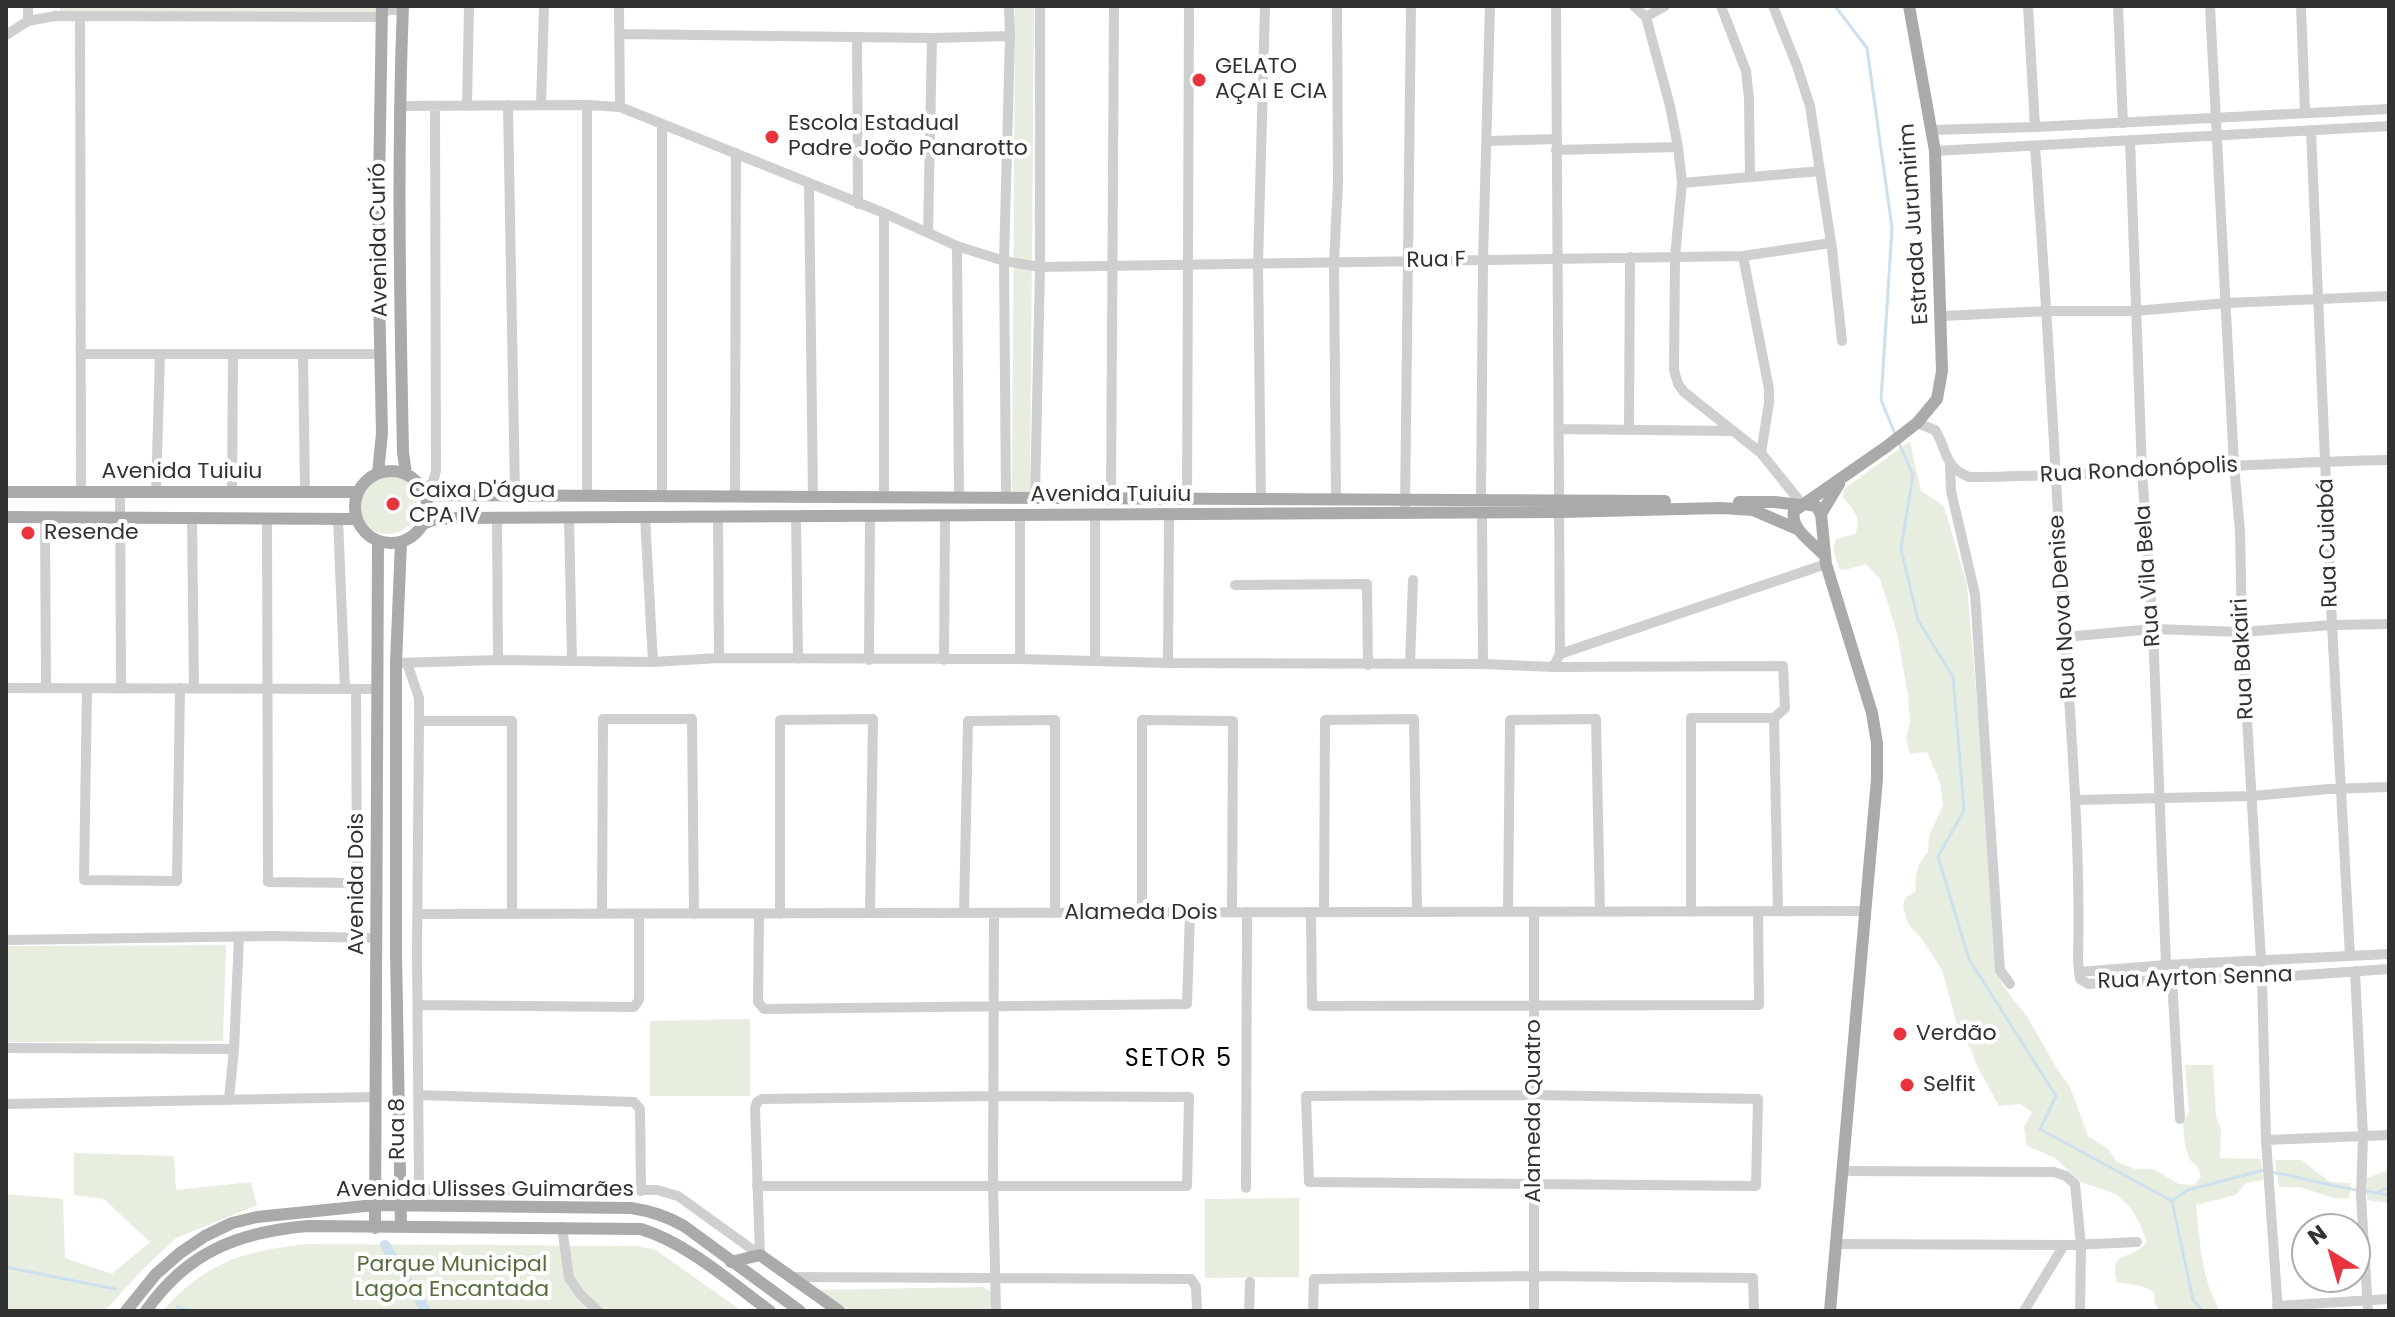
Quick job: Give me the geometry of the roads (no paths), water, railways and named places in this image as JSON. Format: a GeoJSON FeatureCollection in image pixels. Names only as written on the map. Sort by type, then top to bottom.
{"type":"FeatureCollection","features":[{"type":"Feature","properties":{"kind":"main road","name":"Estrada Jurumirim"},"geometry":{"type":"LineString","coordinates":[[1802,504],[1913,426],[1937,399],[1942,371],[1942,316],[1935,151],[1909,6]]}},
{"type":"Feature","properties":{"kind":"main road","name":"Avenida Curió"},"geometry":{"type":"LineString","coordinates":[[402,8],[399,106],[403,452],[406,474]]}},
{"type":"Feature","properties":{"kind":"main road","name":"Avenida Curió"},"geometry":{"type":"LineString","coordinates":[[378,473],[382,433],[378,247],[381,11]]}},
{"type":"Feature","properties":{"kind":"main road"},"geometry":{"type":"LineString","coordinates":[[378,473],[406,474],[416,481],[424,493],[427,504],[423,524],[401,542],[378,541],[369,536],[356,519],[358,492],[378,473]]}},
{"type":"Feature","properties":{"kind":"main road"},"geometry":{"type":"LineString","coordinates":[[1799,530],[1813,531],[1843,477]]}},
{"type":"Feature","properties":{"kind":"main road","name":"Avenida Tuiuiu"},"geometry":{"type":"LineString","coordinates":[[6,492],[358,492]]}},
{"type":"Feature","properties":{"kind":"main road","name":"Avenida Tuiuiu"},"geometry":{"type":"LineString","coordinates":[[424,493],[1336,499],[1405,506]]}},
{"type":"Feature","properties":{"kind":"main road"},"geometry":{"type":"LineString","coordinates":[[834,516],[835,497]]}},
{"type":"Feature","properties":{"kind":"main road"},"geometry":{"type":"LineString","coordinates":[[1207,514],[1208,499]]}},
{"type":"Feature","properties":{"kind":"main road","name":"Avenida Tuiuiu"},"geometry":{"type":"LineString","coordinates":[[423,524],[436,519],[497,518],[1207,514],[1405,506],[1802,504]]}},
{"type":"Feature","properties":{"kind":"main road"},"geometry":{"type":"LineString","coordinates":[[1825,559],[1792,519],[1794,511],[1802,504],[1816,506],[1821,518],[1825,559],[1872,713],[1877,743],[1877,779],[1830,1311]]}},
{"type":"Feature","properties":{"kind":"main road","name":"Avenida Tuiuiu"},"geometry":{"type":"LineString","coordinates":[[1560,506],[1753,510],[1799,530]]}},
{"type":"Feature","properties":{"kind":"main road","name":"Avenida Tuiuiu"},"geometry":{"type":"LineString","coordinates":[[6,517],[356,519]]}},
{"type":"Feature","properties":{"kind":"main road","name":"Avenida Dois"},"geometry":{"type":"LineString","coordinates":[[375,1228],[378,541]]}},
{"type":"Feature","properties":{"kind":"main road","name":"Avenida Dois"},"geometry":{"type":"LineString","coordinates":[[401,542],[402,663],[396,953],[401,1227]]}},
{"type":"Feature","properties":{"kind":"main road","name":"Avenida Ulisses Guimarães"},"geometry":{"type":"LineString","coordinates":[[126,1311],[156,1274],[180,1253],[232,1223],[285,1213],[375,1205],[631,1208],[651,1211],[684,1226],[800,1311]]}},
{"type":"Feature","properties":{"kind":"main road","name":"Avenida Ulisses Guimarães"},"geometry":{"type":"LineString","coordinates":[[146,1311],[171,1279],[193,1261],[236,1239],[308,1226],[641,1229],[663,1236],[770,1311]]}},
{"type":"Feature","properties":{"kind":"main road"},"geometry":{"type":"LineString","coordinates":[[731,1262],[760,1255]]}},
{"type":"Feature","properties":{"kind":"main road","name":"Rua 8"},"geometry":{"type":"LineString","coordinates":[[760,1255],[839,1311]]}},
{"type":"Feature","properties":{"kind":"main road"},"geometry":{"type":"LineString","coordinates":[[140,1292],[155,1297]]}},
{"type":"Feature","properties":{"kind":"street"},"geometry":{"type":"LineString","coordinates":[[28,6],[28,21]]}},
{"type":"Feature","properties":{"kind":"street"},"geometry":{"type":"LineString","coordinates":[[467,105],[469,6]]}},
{"type":"Feature","properties":{"kind":"street"},"geometry":{"type":"LineString","coordinates":[[541,105],[544,6]]}},
{"type":"Feature","properties":{"kind":"street"},"geometry":{"type":"LineString","coordinates":[[619,6],[620,107]]}},
{"type":"Feature","properties":{"kind":"street"},"geometry":{"type":"LineString","coordinates":[[1006,498],[1004,261],[1009,6]]}},
{"type":"Feature","properties":{"kind":"street"},"geometry":{"type":"LineString","coordinates":[[1035,498],[1040,267],[1040,6]]}},
{"type":"Feature","properties":{"kind":"street"},"geometry":{"type":"LineString","coordinates":[[1111,499],[1114,6]]}},
{"type":"Feature","properties":{"kind":"street"},"geometry":{"type":"LineString","coordinates":[[1187,499],[1189,6]]}},
{"type":"Feature","properties":{"kind":"street"},"geometry":{"type":"LineString","coordinates":[[1261,499],[1258,264],[1265,6]]}},
{"type":"Feature","properties":{"kind":"street"},"geometry":{"type":"LineString","coordinates":[[1336,499],[1334,262],[1338,183],[1337,6]]}},
{"type":"Feature","properties":{"kind":"street"},"geometry":{"type":"LineString","coordinates":[[1405,506],[1411,6]]}},
{"type":"Feature","properties":{"kind":"street"},"geometry":{"type":"LineString","coordinates":[[1483,664],[1483,260],[1490,6]]}},
{"type":"Feature","properties":{"kind":"street"},"geometry":{"type":"LineString","coordinates":[[1553,667],[1560,654],[1556,6]]}},
{"type":"Feature","properties":{"kind":"street"},"geometry":{"type":"LineString","coordinates":[[1634,6],[1646,17],[1678,147],[1682,183],[1675,257],[1674,370],[1678,384],[1761,453],[1802,504]]}},
{"type":"Feature","properties":{"kind":"street"},"geometry":{"type":"LineString","coordinates":[[1646,17],[1665,6]]}},
{"type":"Feature","properties":{"kind":"street"},"geometry":{"type":"LineString","coordinates":[[1721,6],[1746,71],[1750,177]]}},
{"type":"Feature","properties":{"kind":"street"},"geometry":{"type":"LineString","coordinates":[[1773,6],[1810,106],[1842,341]]}},
{"type":"Feature","properties":{"kind":"street"},"geometry":{"type":"LineString","coordinates":[[2028,6],[2035,127]]}},
{"type":"Feature","properties":{"kind":"street"},"geometry":{"type":"LineString","coordinates":[[2118,6],[2123,123]]}},
{"type":"Feature","properties":{"kind":"street","name":"Rua Bakairi"},"geometry":{"type":"LineString","coordinates":[[2210,6],[2262,978],[2267,1165],[2278,1309]]}},
{"type":"Feature","properties":{"kind":"street"},"geometry":{"type":"LineString","coordinates":[[2301,6],[2305,112]]}},
{"type":"Feature","properties":{"kind":"street"},"geometry":{"type":"LineString","coordinates":[[6,35],[28,21],[55,11],[80,16],[381,11],[402,8]]}},
{"type":"Feature","properties":{"kind":"street"},"geometry":{"type":"LineString","coordinates":[[381,11],[386,22],[394,26],[402,25]]}},
{"type":"Feature","properties":{"kind":"street"},"geometry":{"type":"LineString","coordinates":[[80,16],[81,492]]}},
{"type":"Feature","properties":{"kind":"street"},"geometry":{"type":"LineString","coordinates":[[619,34],[1010,36]]}},
{"type":"Feature","properties":{"kind":"street"},"geometry":{"type":"LineString","coordinates":[[857,37],[858,204]]}},
{"type":"Feature","properties":{"kind":"street"},"geometry":{"type":"LineString","coordinates":[[928,232],[932,38]]}},
{"type":"Feature","properties":{"kind":"street"},"geometry":{"type":"LineString","coordinates":[[508,105],[515,495]]}},
{"type":"Feature","properties":{"kind":"street"},"geometry":{"type":"LineString","coordinates":[[587,105],[587,495]]}},
{"type":"Feature","properties":{"kind":"street","name":"Rua F"},"geometry":{"type":"LineString","coordinates":[[399,106],[620,107],[884,213],[957,246],[1004,261],[1040,267],[1743,256],[1831,243]]}},
{"type":"Feature","properties":{"kind":"street"},"geometry":{"type":"LineString","coordinates":[[424,493],[433,482],[436,471],[435,106]]}},
{"type":"Feature","properties":{"kind":"street"},"geometry":{"type":"LineString","coordinates":[[1931,130],[2389,109]]}},
{"type":"Feature","properties":{"kind":"street"},"geometry":{"type":"LineString","coordinates":[[662,124],[662,496]]}},
{"type":"Feature","properties":{"kind":"street"},"geometry":{"type":"LineString","coordinates":[[1935,151],[2389,126]]}},
{"type":"Feature","properties":{"kind":"street","name":"Rua Cuiabá"},"geometry":{"type":"LineString","coordinates":[[2311,130],[2350,956]]}},
{"type":"Feature","properties":{"kind":"street","name":"Rua Vila Bela"},"geometry":{"type":"LineString","coordinates":[[2130,140],[2135,311],[2153,629],[2166,965]]}},
{"type":"Feature","properties":{"kind":"street"},"geometry":{"type":"LineString","coordinates":[[1488,141],[1678,147]]}},
{"type":"Feature","properties":{"kind":"street","name":"Rua Nova Denise"},"geometry":{"type":"LineString","coordinates":[[2035,147],[2048,311],[2076,800],[2079,972]]}},
{"type":"Feature","properties":{"kind":"street"},"geometry":{"type":"LineString","coordinates":[[735,496],[736,153]]}},
{"type":"Feature","properties":{"kind":"street"},"geometry":{"type":"LineString","coordinates":[[1682,183],[1820,171]]}},
{"type":"Feature","properties":{"kind":"street"},"geometry":{"type":"LineString","coordinates":[[809,184],[813,497]]}},
{"type":"Feature","properties":{"kind":"street"},"geometry":{"type":"LineString","coordinates":[[884,213],[884,497]]}},
{"type":"Feature","properties":{"kind":"street"},"geometry":{"type":"LineString","coordinates":[[957,246],[959,497]]}},
{"type":"Feature","properties":{"kind":"street"},"geometry":{"type":"LineString","coordinates":[[1743,256],[1769,389],[1761,453]]}},
{"type":"Feature","properties":{"kind":"street"},"geometry":{"type":"LineString","coordinates":[[1629,429],[1630,257]]}},
{"type":"Feature","properties":{"kind":"street"},"geometry":{"type":"LineString","coordinates":[[1942,316],[2135,311],[2227,303],[2389,296]]}},
{"type":"Feature","properties":{"kind":"street"},"geometry":{"type":"LineString","coordinates":[[81,354],[380,354]]}},
{"type":"Feature","properties":{"kind":"street"},"geometry":{"type":"LineString","coordinates":[[156,492],[160,354]]}},
{"type":"Feature","properties":{"kind":"street"},"geometry":{"type":"LineString","coordinates":[[232,492],[233,354]]}},
{"type":"Feature","properties":{"kind":"street"},"geometry":{"type":"LineString","coordinates":[[303,354],[305,492]]}},
{"type":"Feature","properties":{"kind":"street"},"geometry":{"type":"LineString","coordinates":[[1913,426],[1932,428],[1938,434],[1950,465],[1951,491],[1975,594],[1984,693],[2000,970],[2010,984]]}},
{"type":"Feature","properties":{"kind":"street"},"geometry":{"type":"LineString","coordinates":[[1559,429],[1732,431]]}},
{"type":"Feature","properties":{"kind":"street","name":"Rua Rondonópolis"},"geometry":{"type":"LineString","coordinates":[[1950,465],[1969,477],[2056,476],[2234,465],[2389,460]]}},
{"type":"Feature","properties":{"kind":"street"},"geometry":{"type":"LineString","coordinates":[[120,492],[121,688]]}},
{"type":"Feature","properties":{"kind":"street"},"geometry":{"type":"LineString","coordinates":[[1095,514],[1095,660]]}},
{"type":"Feature","properties":{"kind":"street"},"geometry":{"type":"LineString","coordinates":[[1168,663],[1169,514]]}},
{"type":"Feature","properties":{"kind":"street"},"geometry":{"type":"LineString","coordinates":[[1020,515],[1020,659]]}},
{"type":"Feature","properties":{"kind":"street"},"geometry":{"type":"LineString","coordinates":[[796,516],[798,659]]}},
{"type":"Feature","properties":{"kind":"street"},"geometry":{"type":"LineString","coordinates":[[869,660],[870,516]]}},
{"type":"Feature","properties":{"kind":"street"},"geometry":{"type":"LineString","coordinates":[[944,660],[945,516]]}},
{"type":"Feature","properties":{"kind":"street"},"geometry":{"type":"LineString","coordinates":[[645,517],[653,662]]}},
{"type":"Feature","properties":{"kind":"street"},"geometry":{"type":"LineString","coordinates":[[718,517],[719,658]]}},
{"type":"Feature","properties":{"kind":"street"},"geometry":{"type":"LineString","coordinates":[[45,518],[46,688]]}},
{"type":"Feature","properties":{"kind":"street"},"geometry":{"type":"LineString","coordinates":[[192,518],[194,688]]}},
{"type":"Feature","properties":{"kind":"street"},"geometry":{"type":"LineString","coordinates":[[497,518],[498,660]]}},
{"type":"Feature","properties":{"kind":"street"},"geometry":{"type":"LineString","coordinates":[[569,518],[572,661]]}},
{"type":"Feature","properties":{"kind":"street"},"geometry":{"type":"LineString","coordinates":[[267,519],[268,882],[357,883],[350,689],[338,519]]}},
{"type":"Feature","properties":{"kind":"street"},"geometry":{"type":"LineString","coordinates":[[1560,654],[1825,559]]}},
{"type":"Feature","properties":{"kind":"street"},"geometry":{"type":"LineString","coordinates":[[1410,664],[1413,580]]}},
{"type":"Feature","properties":{"kind":"street"},"geometry":{"type":"LineString","coordinates":[[1235,585],[1367,584],[1368,665]]}},
{"type":"Feature","properties":{"kind":"street"},"geometry":{"type":"LineString","coordinates":[[2065,637],[2153,629],[2242,632],[2389,624]]}},
{"type":"Feature","properties":{"kind":"street"},"geometry":{"type":"LineString","coordinates":[[402,663],[498,660],[653,662],[719,658],[1553,667],[1783,666],[1785,708],[1774,718],[1691,718],[1691,912]]}},
{"type":"Feature","properties":{"kind":"street","name":"Rua 8"},"geometry":{"type":"LineString","coordinates":[[402,663],[419,698],[418,1148],[419,1184],[422,1189],[657,1190],[678,1196],[760,1255]]}},
{"type":"Feature","properties":{"kind":"street"},"geometry":{"type":"LineString","coordinates":[[6,688],[377,689]]}},
{"type":"Feature","properties":{"kind":"street"},"geometry":{"type":"LineString","coordinates":[[87,688],[84,880],[177,881],[180,688]]}},
{"type":"Feature","properties":{"kind":"street"},"geometry":{"type":"LineString","coordinates":[[1774,718],[1778,911]]}},
{"type":"Feature","properties":{"kind":"street"},"geometry":{"type":"LineString","coordinates":[[602,914],[603,719],[692,719],[694,914]]}},
{"type":"Feature","properties":{"kind":"street"},"geometry":{"type":"LineString","coordinates":[[780,914],[780,720],[873,719],[870,913]]}},
{"type":"Feature","properties":{"kind":"street"},"geometry":{"type":"LineString","coordinates":[[1324,912],[1325,720],[1414,719],[1417,912]]}},
{"type":"Feature","properties":{"kind":"street"},"geometry":{"type":"LineString","coordinates":[[1508,912],[1510,720],[1567,719],[1596,719],[1600,912]]}},
{"type":"Feature","properties":{"kind":"street"},"geometry":{"type":"LineString","coordinates":[[964,913],[968,721],[1055,720],[1055,913]]}},
{"type":"Feature","properties":{"kind":"street"},"geometry":{"type":"LineString","coordinates":[[1142,913],[1142,720],[1233,721],[1232,913]]}},
{"type":"Feature","properties":{"kind":"street"},"geometry":{"type":"LineString","coordinates":[[419,721],[512,721],[512,914]]}},
{"type":"Feature","properties":{"kind":"street"},"geometry":{"type":"LineString","coordinates":[[2076,800],[2252,796],[2389,787]]}},
{"type":"Feature","properties":{"kind":"street","name":"Alameda Dois"},"geometry":{"type":"LineString","coordinates":[[419,914],[1864,911]]}},
{"type":"Feature","properties":{"kind":"street"},"geometry":{"type":"LineString","coordinates":[[1246,1188],[1247,912]]}},
{"type":"Feature","properties":{"kind":"street"},"geometry":{"type":"LineString","coordinates":[[1311,912],[1312,1006],[1534,1006],[1759,1005],[1758,912]]}},
{"type":"Feature","properties":{"kind":"street","name":"Alameda Quatro"},"geometry":{"type":"LineString","coordinates":[[1534,912],[1534,1311]]}},
{"type":"Feature","properties":{"kind":"street"},"geometry":{"type":"LineString","coordinates":[[994,913],[996,1311]]}},
{"type":"Feature","properties":{"kind":"street"},"geometry":{"type":"LineString","coordinates":[[759,914],[758,1002],[762,1008],[1187,1004],[1190,913]]}},
{"type":"Feature","properties":{"kind":"street"},"geometry":{"type":"LineString","coordinates":[[418,1005],[634,1007],[639,1000],[639,914]]}},
{"type":"Feature","properties":{"kind":"street"},"geometry":{"type":"LineString","coordinates":[[229,1099],[239,937]]}},
{"type":"Feature","properties":{"kind":"street"},"geometry":{"type":"LineString","coordinates":[[6,940],[376,938]]}},
{"type":"Feature","properties":{"kind":"street"},"geometry":{"type":"LineString","coordinates":[[396,953],[417,952]]}},
{"type":"Feature","properties":{"kind":"street","name":"Rua Ayrton Senna"},"geometry":{"type":"LineString","coordinates":[[2389,954],[2079,972],[2081,981],[2088,984],[2262,978],[2389,969]]}},
{"type":"Feature","properties":{"kind":"street"},"geometry":{"type":"LineString","coordinates":[[2355,971],[2363,1136],[2360,1184],[2368,1306]]}},
{"type":"Feature","properties":{"kind":"street"},"geometry":{"type":"LineString","coordinates":[[2172,979],[2180,1119]]}},
{"type":"Feature","properties":{"kind":"street"},"geometry":{"type":"LineString","coordinates":[[6,1048],[234,1049]]}},
{"type":"Feature","properties":{"kind":"street"},"geometry":{"type":"LineString","coordinates":[[397,1068],[418,1067]]}},
{"type":"Feature","properties":{"kind":"street"},"geometry":{"type":"LineString","coordinates":[[418,1095],[634,1102],[640,1109],[641,1191]]}},
{"type":"Feature","properties":{"kind":"street"},"geometry":{"type":"LineString","coordinates":[[1534,1095],[1758,1099],[1756,1186],[1309,1182],[1306,1096],[1534,1095]]}},
{"type":"Feature","properties":{"kind":"street"},"geometry":{"type":"LineString","coordinates":[[6,1104],[376,1097]]}},
{"type":"Feature","properties":{"kind":"street"},"geometry":{"type":"LineString","coordinates":[[757,1186],[1187,1186],[1189,1097],[759,1100],[755,1106],[757,1186],[760,1255]]}},
{"type":"Feature","properties":{"kind":"street"},"geometry":{"type":"LineString","coordinates":[[2266,1140],[2389,1135]]}},
{"type":"Feature","properties":{"kind":"street"},"geometry":{"type":"LineString","coordinates":[[398,1149],[418,1148]]}},
{"type":"Feature","properties":{"kind":"street"},"geometry":{"type":"LineString","coordinates":[[1842,1171],[2054,1172],[2066,1176],[2075,1184],[2081,1245],[2080,1311]]}},
{"type":"Feature","properties":{"kind":"street"},"geometry":{"type":"LineString","coordinates":[[562,1227],[569,1278],[598,1311]]}},
{"type":"Feature","properties":{"kind":"street"},"geometry":{"type":"LineString","coordinates":[[1835,1244],[2081,1245],[2137,1242]]}},
{"type":"Feature","properties":{"kind":"street"},"geometry":{"type":"LineString","coordinates":[[2024,1311],[2064,1245]]}},
{"type":"Feature","properties":{"kind":"street"},"geometry":{"type":"LineString","coordinates":[[1313,1311],[1314,1279],[1534,1276],[1753,1278],[1754,1311]]}},
{"type":"Feature","properties":{"kind":"street"},"geometry":{"type":"LineString","coordinates":[[791,1277],[1191,1279],[1196,1287],[1197,1311]]}},
{"type":"Feature","properties":{"kind":"street"},"geometry":{"type":"LineString","coordinates":[[1249,1311],[1250,1282]]}},
{"type":"Feature","properties":{"kind":"street"},"geometry":{"type":"LineString","coordinates":[[2278,1309],[2368,1306],[2389,1299]]}},
{"type":"Feature","properties":{"kind":"waterway"},"geometry":{"type":"LineString","coordinates":[[1835,6],[1867,48],[1892,228],[1881,400],[1896,436]]}},
{"type":"Feature","properties":{"kind":"waterway"},"geometry":{"type":"LineString","coordinates":[[1899,443],[1913,475],[1901,549],[1918,620],[1953,677],[1964,810],[1938,857],[1969,959],[2056,1096],[2040,1129],[2172,1201],[2193,1300],[2203,1311]]}},
{"type":"Feature","properties":{"kind":"waterway"},"geometry":{"type":"LineString","coordinates":[[2173,1200],[2188,1190],[2264,1170]]}},
{"type":"Feature","properties":{"kind":"waterway"},"geometry":{"type":"LineString","coordinates":[[2271,1172],[2358,1190]]}},
{"type":"Feature","properties":{"kind":"waterway"},"geometry":{"type":"LineString","coordinates":[[2378,1192],[2389,1187]]}},
{"type":"Feature","properties":{"kind":"waterway"},"geometry":{"type":"LineString","coordinates":[[2365,1191],[2389,1195]]}},
{"type":"Feature","properties":{"kind":"waterway"},"geometry":{"type":"LineString","coordinates":[[385,1245],[426,1311]]}},
{"type":"Feature","properties":{"kind":"waterway"},"geometry":{"type":"LineString","coordinates":[[6,1267],[115,1289]]}},
{"type":"Feature","properties":{"kind":"waterway"},"geometry":{"type":"LineString","coordinates":[[177,1307],[194,1311]]}},
{"type":"Feature","properties":{"kind":"place","name":"GELATO AÇAI E CIA"},"geometry":{"type":"Point","coordinates":[1199,80]}},
{"type":"Feature","properties":{"kind":"place","name":"Escola Estadual Padre João Panarotto"},"geometry":{"type":"Point","coordinates":[772,137]}},
{"type":"Feature","properties":{"kind":"place","name":"Caixa D'água CPA IV"},"geometry":{"type":"Point","coordinates":[393,504]}},
{"type":"Feature","properties":{"kind":"place","name":"Resende"},"geometry":{"type":"Point","coordinates":[28,533]}},
{"type":"Feature","properties":{"kind":"place","name":"Verdão"},"geometry":{"type":"Point","coordinates":[1900,1034]}},
{"type":"Feature","properties":{"kind":"place","name":"Selfit"},"geometry":{"type":"Point","coordinates":[1907,1085]}},
{"type":"Feature","properties":{"kind":"district","name":"SETOR 5"},"geometry":{"type":"Point","coordinates":[1179,1060]}},
{"type":"Feature","properties":{"kind":"park label","name":"Parque Municipal Lagoa Encantada"},"geometry":{"type":"Point","coordinates":[452,1278]}}]}
